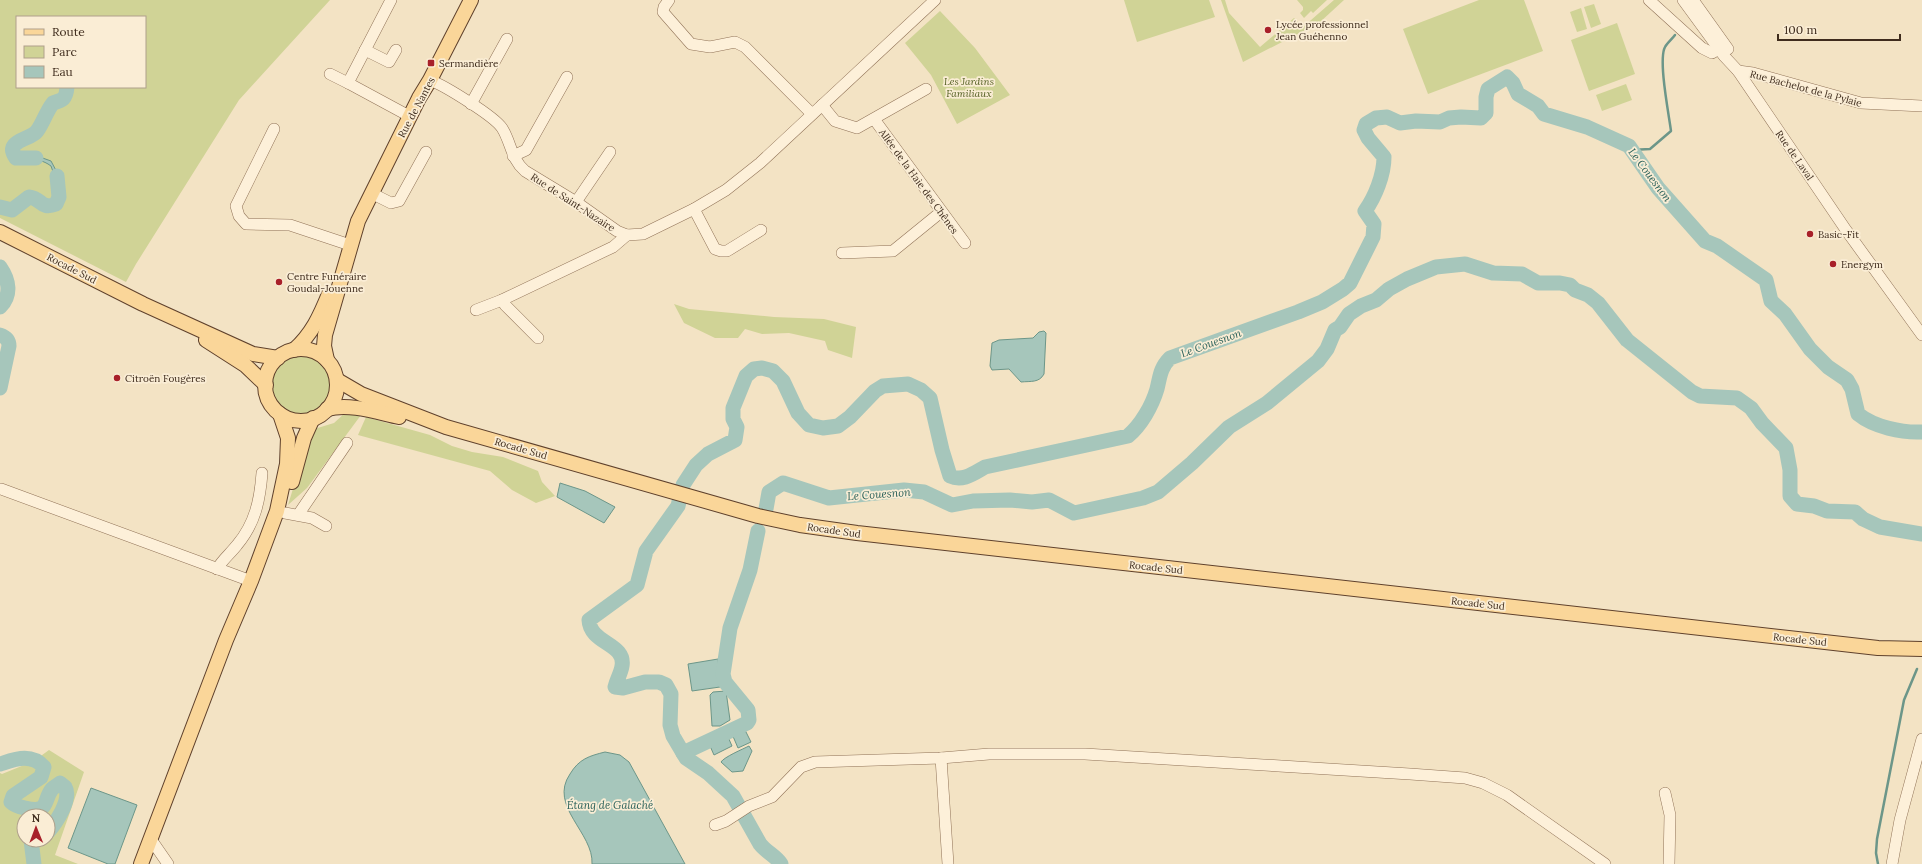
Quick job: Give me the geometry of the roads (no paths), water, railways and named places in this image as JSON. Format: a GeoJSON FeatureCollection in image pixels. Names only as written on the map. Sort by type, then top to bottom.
{"type":"FeatureCollection","features":[{"type":"Feature","properties":{"kind":"main road","name":"Rue de Nantes"},"geometry":{"type":"LineString","coordinates":[[327,360],[325,339],[345,272],[346,260],[350,245],[371,193],[471,0]]}},
{"type":"Feature","properties":{"kind":"main road","name":"Rocade Sud"},"geometry":{"type":"LineString","coordinates":[[0,232],[143,304],[254,354],[278,358]]}},
{"type":"Feature","properties":{"kind":"main road","name":"Rue de Nantes"},"geometry":{"type":"LineString","coordinates":[[294,350],[310,334],[317,322],[340,266],[346,260]]}},
{"type":"Feature","properties":{"kind":"main road","name":"Rocade Sud"},"geometry":{"type":"LineString","coordinates":[[143,304],[245,365],[266,385]]}},
{"type":"Feature","properties":{"kind":"main road"},"geometry":{"type":"LineString","coordinates":[[280,414],[296,420],[313,418],[327,409],[334,399],[337,380],[333,369],[327,360],[312,350],[294,350],[278,358],[269,370],[266,385],[270,401],[280,414],[288,438],[287,510]]}},
{"type":"Feature","properties":{"kind":"main road","name":"Rocade Sud"},"geometry":{"type":"LineString","coordinates":[[337,380],[361,394],[446,427]]}},
{"type":"Feature","properties":{"kind":"main road","name":"Rocade Sud"},"geometry":{"type":"LineString","coordinates":[[327,409],[337,407],[354,408],[446,427],[758,516],[793,524],[857,533],[1878,648],[1922,658]]}},
{"type":"Feature","properties":{"kind":"main road"},"geometry":{"type":"LineString","coordinates":[[141,864],[226,640],[251,581],[287,510],[300,453],[313,418]]}},
{"type":"Feature","properties":{"kind":"main road","name":"Rocade Sud"},"geometry":{"type":"LineString","coordinates":[[1878,648],[1922,648]]}},
{"type":"Feature","properties":{"kind":"street"},"geometry":{"type":"LineString","coordinates":[[348,83],[391,0]]}},
{"type":"Feature","properties":{"kind":"street"},"geometry":{"type":"LineString","coordinates":[[669,0],[664,7],[663,12],[691,44],[710,48],[735,42],[745,47],[812,114]]}},
{"type":"Feature","properties":{"kind":"street","name":"Rue de Saint-Nazaire"},"geometry":{"type":"LineString","coordinates":[[430,80],[471,104],[501,127],[513,156],[518,165],[524,171],[576,202],[616,231],[627,235],[642,234],[694,209],[726,190],[760,163],[935,0]]}},
{"type":"Feature","properties":{"kind":"street"},"geometry":{"type":"LineString","coordinates":[[1649,0],[1702,48],[1712,53],[1719,48]]}},
{"type":"Feature","properties":{"kind":"street","name":"Rue de Laval"},"geometry":{"type":"LineString","coordinates":[[1683,0],[1738,71],[1846,230],[1922,336]]}},
{"type":"Feature","properties":{"kind":"street"},"geometry":{"type":"LineString","coordinates":[[1693,0],[1731,54],[1738,71]]}},
{"type":"Feature","properties":{"kind":"street"},"geometry":{"type":"LineString","coordinates":[[471,104],[507,39]]}},
{"type":"Feature","properties":{"kind":"street"},"geometry":{"type":"LineString","coordinates":[[365,50],[389,62],[396,50]]}},
{"type":"Feature","properties":{"kind":"street","name":"Rue Bachelot de la Pylaie"},"geometry":{"type":"LineString","coordinates":[[1738,71],[1753,73],[1861,103],[1922,106]]}},
{"type":"Feature","properties":{"kind":"street"},"geometry":{"type":"LineString","coordinates":[[330,74],[411,117]]}},
{"type":"Feature","properties":{"kind":"street"},"geometry":{"type":"LineString","coordinates":[[513,156],[526,150],[567,77]]}},
{"type":"Feature","properties":{"kind":"street"},"geometry":{"type":"LineString","coordinates":[[822,105],[835,121],[857,128],[926,89]]}},
{"type":"Feature","properties":{"kind":"street","name":"Allée de la Haie des Chênes"},"geometry":{"type":"LineString","coordinates":[[874,119],[965,243]]}},
{"type":"Feature","properties":{"kind":"street"},"geometry":{"type":"LineString","coordinates":[[274,129],[236,206],[239,216],[246,224],[290,225],[350,245]]}},
{"type":"Feature","properties":{"kind":"street"},"geometry":{"type":"LineString","coordinates":[[371,193],[390,203],[400,201],[426,152]]}},
{"type":"Feature","properties":{"kind":"street"},"geometry":{"type":"LineString","coordinates":[[576,202],[610,152]]}},
{"type":"Feature","properties":{"kind":"street"},"geometry":{"type":"LineString","coordinates":[[694,209],[715,249],[721,252],[727,251],[761,230]]}},
{"type":"Feature","properties":{"kind":"street"},"geometry":{"type":"LineString","coordinates":[[842,253],[893,252],[941,212]]}},
{"type":"Feature","properties":{"kind":"street"},"geometry":{"type":"LineString","coordinates":[[476,310],[502,300],[613,247],[627,235]]}},
{"type":"Feature","properties":{"kind":"street"},"geometry":{"type":"LineString","coordinates":[[502,300],[505,305],[538,338]]}},
{"type":"Feature","properties":{"kind":"street"},"geometry":{"type":"LineString","coordinates":[[326,526],[312,518],[287,510],[347,443]]}},
{"type":"Feature","properties":{"kind":"street"},"geometry":{"type":"LineString","coordinates":[[217,569],[224,558],[251,527],[260,498],[262,473]]}},
{"type":"Feature","properties":{"kind":"street"},"geometry":{"type":"LineString","coordinates":[[1,489],[251,581]]}},
{"type":"Feature","properties":{"kind":"street"},"geometry":{"type":"LineString","coordinates":[[1892,864],[1900,820],[1922,739]]}},
{"type":"Feature","properties":{"kind":"street"},"geometry":{"type":"LineString","coordinates":[[715,825],[749,806],[772,797],[801,767],[816,762],[941,758],[989,754],[1085,754],[1465,778],[1483,783],[1507,795],[1604,864]]}},
{"type":"Feature","properties":{"kind":"street"},"geometry":{"type":"LineString","coordinates":[[941,758],[948,864]]}},
{"type":"Feature","properties":{"kind":"street"},"geometry":{"type":"LineString","coordinates":[[1665,794],[1670,815],[1669,864]]}},
{"type":"Feature","properties":{"kind":"street"},"geometry":{"type":"LineString","coordinates":[[150,838],[168,864]]}},
{"type":"Feature","properties":{"kind":"water"},"geometry":{"type":"Polygon","coordinates":[[[64,88],[68,88],[68,99],[49,109],[35,138],[21,142],[16,146],[12,153],[16,157],[37,156],[51,161],[60,178],[61,195],[57,195],[57,183],[51,166],[45,162],[34,159],[15,159],[11,157],[9,150],[21,138],[33,135],[52,103],[64,99],[64,88]]]}},
{"type":"Feature","properties":{"kind":"water"},"geometry":{"type":"Polygon","coordinates":[[[1044,331],[1046,333],[1044,374],[1040,379],[1021,382],[1009,369],[992,370],[990,366],[992,343],[999,340],[1033,338],[1039,332],[1044,331]]]}},
{"type":"Feature","properties":{"kind":"water"},"geometry":{"type":"Polygon","coordinates":[[[560,483],[585,491],[615,507],[604,523],[557,497],[560,483]]]}},
{"type":"Feature","properties":{"kind":"water"},"geometry":{"type":"Polygon","coordinates":[[[718,659],[720,687],[692,691],[688,664],[718,659]]]}},
{"type":"Feature","properties":{"kind":"water"},"geometry":{"type":"Polygon","coordinates":[[[726,691],[730,720],[720,726],[712,726],[710,695],[713,692],[726,691]]]}},
{"type":"Feature","properties":{"kind":"water"},"geometry":{"type":"Polygon","coordinates":[[[744,728],[751,742],[738,748],[732,734],[744,728]]]}},
{"type":"Feature","properties":{"kind":"water"},"geometry":{"type":"Polygon","coordinates":[[[728,737],[732,746],[714,755],[710,746],[728,737]]]}},
{"type":"Feature","properties":{"kind":"water"},"geometry":{"type":"Polygon","coordinates":[[[749,746],[752,751],[743,771],[732,772],[721,762],[730,756],[749,746]]]}},
{"type":"Feature","properties":{"kind":"water","name":"Étang de Galaché"},"geometry":{"type":"Polygon","coordinates":[[[605,752],[620,755],[629,762],[685,864],[592,864],[591,853],[586,841],[568,808],[564,797],[565,786],[570,774],[577,765],[589,757],[605,752]]]}},
{"type":"Feature","properties":{"kind":"water"},"geometry":{"type":"Polygon","coordinates":[[[91,788],[137,805],[115,864],[108,864],[68,848],[91,788]]]}},
{"type":"Feature","properties":{"kind":"waterway"},"geometry":{"type":"LineString","coordinates":[[1631,150],[1650,149],[1671,131],[1663,75],[1663,54],[1665,47],[1675,35]]}},
{"type":"Feature","properties":{"kind":"waterway","name":"Le Couesnon"},"geometry":{"type":"LineString","coordinates":[[781,864],[760,844],[733,796],[708,773],[686,758],[673,736],[670,725],[671,694],[666,685],[659,682],[645,682],[623,688],[615,687],[622,666],[622,658],[619,652],[595,634],[591,628],[589,620],[637,585],[646,551],[678,506],[683,485],[696,465],[708,454],[735,440],[737,427],[733,419],[733,408],[746,376],[754,369],[762,368],[773,371],[783,381],[798,413],[809,425],[823,428],[838,426],[850,417],[875,391],[883,386],[908,384],[921,390],[930,398],[942,450],[950,476],[955,478],[968,476],[985,467],[1128,436],[1142,421],[1155,395],[1162,369],[1170,358],[1298,312],[1322,302],[1350,283],[1373,237],[1374,224],[1365,211],[1378,186],[1384,164],[1384,157],[1368,138],[1364,130],[1366,124],[1376,118],[1387,117],[1400,123],[1416,121],[1440,122],[1449,118],[1461,117],[1481,118],[1486,113],[1486,97],[1488,89],[1507,77],[1513,83],[1518,94],[1538,106],[1544,114],[1587,127],[1629,146],[1658,188],[1705,241],[1717,246],[1766,280],[1771,301],[1785,314],[1810,349],[1828,367],[1847,380],[1852,389],[1858,414],[1880,426],[1897,430],[1922,432]]}},
{"type":"Feature","properties":{"kind":"waterway"},"geometry":{"type":"LineString","coordinates":[[36,158],[16,158],[13,152],[13,147],[19,141],[37,131],[53,103],[62,100],[65,97],[67,88]]}},
{"type":"Feature","properties":{"kind":"waterway"},"geometry":{"type":"LineString","coordinates":[[0,207],[12,210],[29,197],[36,199],[47,206],[56,204],[59,197],[57,176]]}},
{"type":"Feature","properties":{"kind":"waterway","name":"Le Couesnon"},"geometry":{"type":"LineString","coordinates":[[766,509],[769,492],[783,483],[829,498],[904,490],[924,492],[952,505],[973,501],[1010,500],[1032,502],[1049,500],[1074,513],[1143,498],[1158,492],[1192,463],[1229,427],[1267,403],[1318,361],[1327,349],[1335,330],[1340,327],[1349,314],[1361,306],[1376,300],[1389,289],[1407,279],[1436,267],[1465,264],[1493,273],[1522,274],[1538,283],[1560,283],[1570,285],[1575,290],[1588,295],[1598,303],[1627,340],[1692,392],[1700,396],[1737,398],[1751,408],[1762,423],[1786,448],[1790,470],[1790,496],[1797,504],[1814,506],[1827,511],[1855,512],[1863,519],[1880,527],[1922,534]]}},
{"type":"Feature","properties":{"kind":"waterway"},"geometry":{"type":"LineString","coordinates":[[0,267],[8,287],[6,298],[0,307]]}},
{"type":"Feature","properties":{"kind":"waterway"},"geometry":{"type":"LineString","coordinates":[[0,335],[7,339],[9,346],[0,388]]}},
{"type":"Feature","properties":{"kind":"waterway","name":"Le Couesnon"},"geometry":{"type":"LineString","coordinates":[[683,753],[747,723],[749,720],[748,710],[725,682],[723,674],[730,628],[750,570],[758,531]]}},
{"type":"Feature","properties":{"kind":"waterway"},"geometry":{"type":"LineString","coordinates":[[1878,864],[1876,853],[1877,839],[1904,700],[1917,669]]}},
{"type":"Feature","properties":{"kind":"waterway"},"geometry":{"type":"LineString","coordinates":[[0,764],[23,758],[34,760],[44,767],[41,777],[13,796],[11,802],[23,808]]}},
{"type":"Feature","properties":{"kind":"waterway"},"geometry":{"type":"LineString","coordinates":[[42,808],[53,788],[60,783],[65,787],[67,792],[65,804],[56,822]]}},
{"type":"Feature","properties":{"kind":"waterway"},"geometry":{"type":"LineString","coordinates":[[32,848],[34,864]]}},
{"type":"Feature","properties":{"kind":"place","name":"Lycée professionnel Jean Guéhenno"},"geometry":{"type":"Point","coordinates":[1268,30]}},
{"type":"Feature","properties":{"kind":"place","name":"Sermandière"},"geometry":{"type":"Point","coordinates":[431,63]}},
{"type":"Feature","properties":{"kind":"place","name":"Basic-Fit"},"geometry":{"type":"Point","coordinates":[1810,234]}},
{"type":"Feature","properties":{"kind":"place","name":"Energym"},"geometry":{"type":"Point","coordinates":[1833,264]}},
{"type":"Feature","properties":{"kind":"place","name":"Centre Funéraire Goudal-Jouenne"},"geometry":{"type":"Point","coordinates":[279,282]}},
{"type":"Feature","properties":{"kind":"place","name":"Citroën Fougères"},"geometry":{"type":"Point","coordinates":[117,378]}},
{"type":"Feature","properties":{"kind":"park label","name":"Les Jardins Familiaux"},"geometry":{"type":"Point","coordinates":[969,86]}}]}
